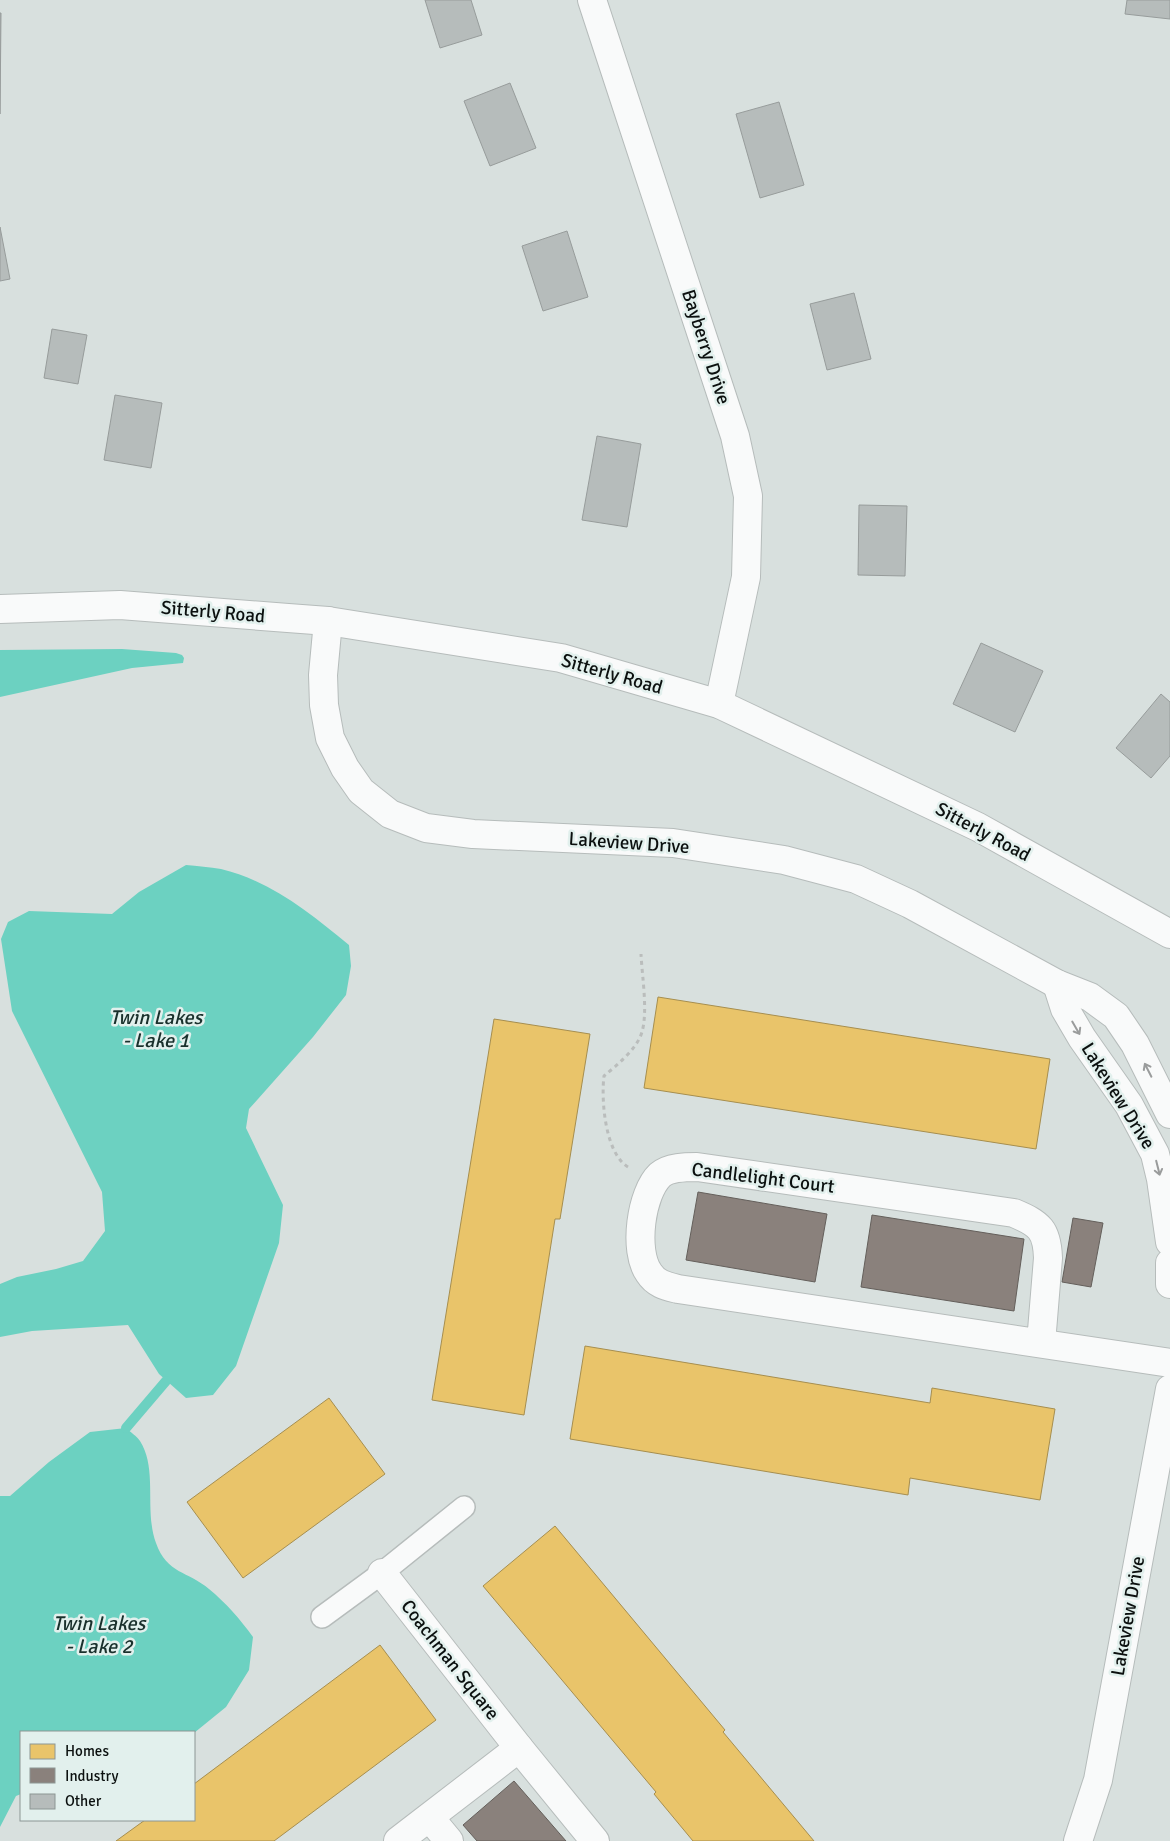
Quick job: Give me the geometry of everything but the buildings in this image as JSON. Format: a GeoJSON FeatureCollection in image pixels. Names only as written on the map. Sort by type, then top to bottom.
{"type":"FeatureCollection","features":[{"type":"Feature","properties":{"kind":"street","name":"Bayberry Drive"},"geometry":{"type":"LineString","coordinates":[[592,0],[735,436],[748,496],[746,577],[719,704]]}},
{"type":"Feature","properties":{"kind":"street","name":"Sitterly Road"},"geometry":{"type":"LineString","coordinates":[[0,609],[120,605],[328,622],[561,658],[719,704],[978,827],[1170,934]]}},
{"type":"Feature","properties":{"kind":"street","name":"Lakeview Drive"},"geometry":{"type":"LineString","coordinates":[[328,622],[323,675],[324,705],[330,738],[345,768],[362,791],[390,814],[426,828],[473,834],[673,844],[784,860],[856,879],[910,904],[1057,984],[1090,997],[1116,1016],[1135,1044],[1170,1114]]}},
{"type":"Feature","properties":{"kind":"street","name":"Lakeview Drive"},"geometry":{"type":"LineString","coordinates":[[1057,984],[1065,1009],[1082,1038],[1128,1105],[1155,1154],[1161,1179],[1170,1242]]}},
{"type":"Feature","properties":{"kind":"street","name":"Candlelight Court"},"geometry":{"type":"LineString","coordinates":[[654,1183],[662,1174],[679,1168],[697,1166],[1014,1213],[1033,1221],[1043,1231],[1048,1246],[1041,1343]]}},
{"type":"Feature","properties":{"kind":"street"},"geometry":{"type":"LineString","coordinates":[[654,1183],[645,1202],[640,1242],[642,1261],[649,1274],[660,1285],[688,1291],[1170,1363]]}},
{"type":"Feature","properties":{"kind":"street"},"geometry":{"type":"LineString","coordinates":[[1170,1264],[1170,1284]]}},
{"type":"Feature","properties":{"kind":"street","name":"Lakeview Drive"},"geometry":{"type":"LineString","coordinates":[[1078,1841],[1098,1780],[1170,1388]]}},
{"type":"Feature","properties":{"kind":"street","name":"Coachman Square"},"geometry":{"type":"LineString","coordinates":[[382,1573],[519,1748],[595,1841]]}},
{"type":"Feature","properties":{"kind":"street"},"geometry":{"type":"LineString","coordinates":[[398,1841],[519,1748]]}},
{"type":"Feature","properties":{"kind":"street"},"geometry":{"type":"LineString","coordinates":[[430,1818],[448,1841]]}},
{"type":"Feature","properties":{"kind":"lane"},"geometry":{"type":"LineString","coordinates":[[322,1617],[382,1573],[464,1507]]}},
{"type":"Feature","properties":{"kind":"path"},"geometry":{"type":"LineString","coordinates":[[641,954],[644,1011],[642,1032],[616,1066],[604,1076],[602,1094],[612,1148],[621,1162],[654,1183]]}},
{"type":"Feature","properties":{"kind":"water"},"geometry":{"type":"Polygon","coordinates":[[[122,649],[176,653],[184,658],[183,663],[132,668],[0,697],[0,650],[122,649]]]}},
{"type":"Feature","properties":{"kind":"water","name":"Twin Lakes - Lake 1"},"geometry":{"type":"Polygon","coordinates":[[[186,865],[221,869],[239,874],[257,881],[289,899],[349,945],[351,966],[346,995],[313,1037],[249,1109],[246,1128],[283,1205],[279,1243],[236,1366],[213,1395],[186,1398],[159,1374],[128,1325],[32,1331],[0,1337],[0,1284],[17,1277],[83,1261],[105,1231],[102,1192],[12,1011],[1,939],[8,922],[29,911],[112,914],[139,892],[186,865]]]}},
{"type":"Feature","properties":{"kind":"water","name":"Twin Lakes - Lake 2"},"geometry":{"type":"Polygon","coordinates":[[[126,1428],[139,1439],[148,1464],[151,1518],[156,1543],[166,1561],[215,1594],[248,1630],[253,1637],[249,1670],[226,1707],[195,1732],[20,1731],[20,1794],[16,1796],[0,1827],[0,1496],[10,1496],[49,1462],[90,1432],[126,1428]]]}},
{"type":"Feature","properties":{"kind":"waterway"},"geometry":{"type":"LineString","coordinates":[[126,1428],[166,1381]]}}]}
